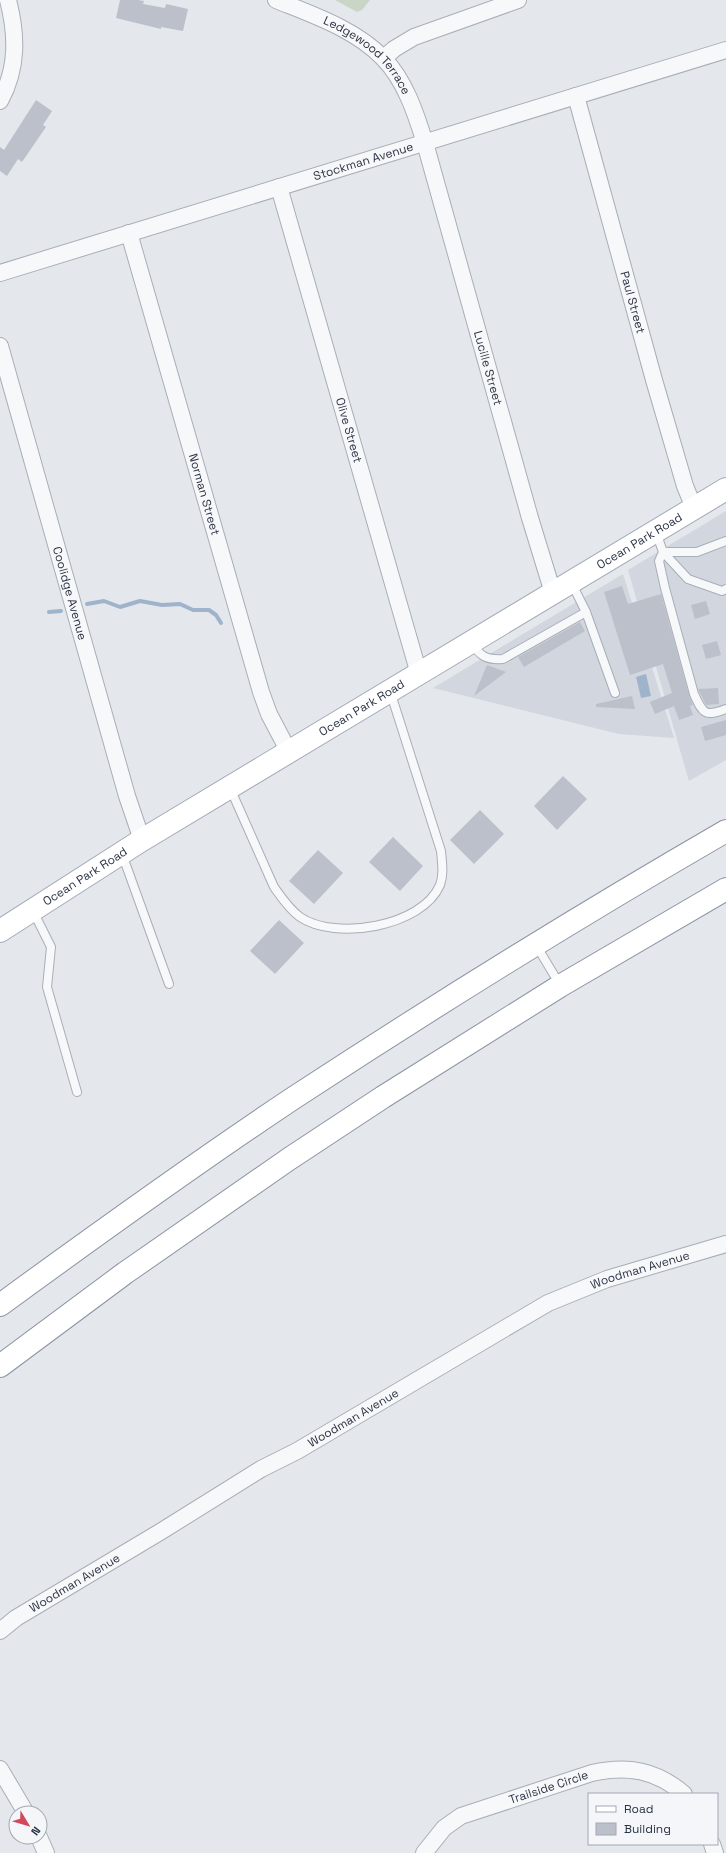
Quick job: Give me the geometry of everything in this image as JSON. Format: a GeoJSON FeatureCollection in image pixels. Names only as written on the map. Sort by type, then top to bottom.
{"type":"FeatureCollection","features":[{"type":"Feature","properties":{"kind":"main road","name":"Ocean Park Road"},"geometry":{"type":"LineString","coordinates":[[0,931],[142,840],[726,489]]}},
{"type":"Feature","properties":{"kind":"main road"},"geometry":{"type":"LineString","coordinates":[[0,1305],[120,1218],[290,1100],[449,997],[535,944],[726,831]]}},
{"type":"Feature","properties":{"kind":"main road"},"geometry":{"type":"LineString","coordinates":[[0,1366],[125,1273],[289,1159],[383,1097],[560,986],[726,889]]}},
{"type":"Feature","properties":{"kind":"street"},"geometry":{"type":"LineString","coordinates":[[0,101],[12,71],[14,56],[13,20],[8,0]]}},
{"type":"Feature","properties":{"kind":"street","name":"Ledgewood Terrace"},"geometry":{"type":"LineString","coordinates":[[276,0],[343,30],[363,42],[384,58],[407,95],[425,143]]}},
{"type":"Feature","properties":{"kind":"street"},"geometry":{"type":"LineString","coordinates":[[384,58],[394,49],[414,37],[518,0]]}},
{"type":"Feature","properties":{"kind":"street","name":"Stockman Avenue"},"geometry":{"type":"LineString","coordinates":[[0,273],[726,51]]}},
{"type":"Feature","properties":{"kind":"street","name":"Paul Street"},"geometry":{"type":"LineString","coordinates":[[576,96],[654,380],[678,461],[694,508]]}},
{"type":"Feature","properties":{"kind":"street","name":"Lucille Street"},"geometry":{"type":"LineString","coordinates":[[425,143],[530,518],[562,588]]}},
{"type":"Feature","properties":{"kind":"street","name":"Olive Street"},"geometry":{"type":"LineString","coordinates":[[279,187],[419,674]]}},
{"type":"Feature","properties":{"kind":"street","name":"Norman Street"},"geometry":{"type":"LineString","coordinates":[[128,233],[261,692],[271,719],[289,752]]}},
{"type":"Feature","properties":{"kind":"street","name":"Coolidge Avenue"},"geometry":{"type":"LineString","coordinates":[[0,346],[127,796],[142,840]]}},
{"type":"Feature","properties":{"kind":"street","name":"Woodman Avenue"},"geometry":{"type":"LineString","coordinates":[[0,1631],[16,1618],[160,1532],[261,1468],[297,1450],[548,1303],[607,1279],[726,1244]]}},
{"type":"Feature","properties":{"kind":"street","name":"Trailside Circle"},"geometry":{"type":"LineString","coordinates":[[424,1853],[438,1833],[448,1824],[461,1816],[592,1772],[612,1768],[637,1770],[665,1780],[683,1793]]}},
{"type":"Feature","properties":{"kind":"street"},"geometry":{"type":"LineString","coordinates":[[0,1769],[21,1805]]}},
{"type":"Feature","properties":{"kind":"lane"},"geometry":{"type":"LineString","coordinates":[[655,531],[663,552],[688,579],[725,592]]}},
{"type":"Feature","properties":{"kind":"lane"},"geometry":{"type":"LineString","coordinates":[[663,552],[697,552],[726,541]]}},
{"type":"Feature","properties":{"kind":"lane"},"geometry":{"type":"LineString","coordinates":[[663,552],[659,561],[665,588],[694,694],[700,709],[706,713],[712,714],[726,709]]}},
{"type":"Feature","properties":{"kind":"lane"},"geometry":{"type":"LineString","coordinates":[[562,588],[586,612],[616,693]]}},
{"type":"Feature","properties":{"kind":"lane"},"geometry":{"type":"LineString","coordinates":[[472,642],[476,652],[481,655],[497,660],[504,659],[586,612]]}},
{"type":"Feature","properties":{"kind":"lane"},"geometry":{"type":"LineString","coordinates":[[230,788],[274,887],[300,917],[323,925],[349,928],[384,925],[404,918],[415,912],[434,895],[439,885],[442,876],[441,852],[390,691]]}},
{"type":"Feature","properties":{"kind":"lane"},"geometry":{"type":"LineString","coordinates":[[122,853],[169,984]]}},
{"type":"Feature","properties":{"kind":"lane"},"geometry":{"type":"LineString","coordinates":[[32,911],[51,947],[47,987],[77,1092]]}},
{"type":"Feature","properties":{"kind":"lane"},"geometry":{"type":"LineString","coordinates":[[535,944],[560,986]]}},
{"type":"Feature","properties":{"kind":"shaded area"},"geometry":{"type":"Polygon","coordinates":[[[726,511],[726,760],[689,781],[628,570],[726,511]]]}},
{"type":"Feature","properties":{"kind":"shaded area"},"geometry":{"type":"Polygon","coordinates":[[[623,574],[674,738],[619,734],[433,688],[623,574]]]}},
{"type":"Feature","properties":{"kind":"green space"},"geometry":{"type":"Polygon","coordinates":[[[335,0],[370,0],[362,10],[357,12],[335,0]]]}},
{"type":"Feature","properties":{"kind":"water"},"geometry":{"type":"Polygon","coordinates":[[[646,674],[651,696],[641,698],[636,677],[646,674]]]}},
{"type":"Feature","properties":{"kind":"building"},"geometry":{"type":"Polygon","coordinates":[[[120,0],[138,0],[144,1],[143,4],[165,8],[166,4],[188,9],[183,31],[161,27],[161,29],[116,18],[120,0]]]}},
{"type":"Feature","properties":{"kind":"building"},"geometry":{"type":"Polygon","coordinates":[[[36,100],[52,111],[43,125],[46,127],[22,162],[18,159],[7,176],[0,171],[0,147],[4,150],[36,100]]]}},
{"type":"Feature","properties":{"kind":"building"},"geometry":{"type":"Polygon","coordinates":[[[622,586],[628,604],[661,594],[693,705],[690,706],[693,715],[679,720],[674,706],[655,714],[650,702],[672,693],[663,664],[630,675],[604,592],[622,586]]]}},
{"type":"Feature","properties":{"kind":"building"},"geometry":{"type":"Polygon","coordinates":[[[706,601],[710,614],[695,619],[691,605],[706,601]]]}},
{"type":"Feature","properties":{"kind":"building"},"geometry":{"type":"Polygon","coordinates":[[[580,622],[585,631],[524,667],[518,657],[580,622]]]}},
{"type":"Feature","properties":{"kind":"building"},"geometry":{"type":"Polygon","coordinates":[[[717,641],[721,655],[706,659],[702,645],[717,641]]]}},
{"type":"Feature","properties":{"kind":"building"},"geometry":{"type":"Polygon","coordinates":[[[487,665],[506,672],[474,696],[487,665]]]}},
{"type":"Feature","properties":{"kind":"building"},"geometry":{"type":"Polygon","coordinates":[[[718,688],[719,704],[706,705],[698,689],[718,688]]]}},
{"type":"Feature","properties":{"kind":"building"},"geometry":{"type":"Polygon","coordinates":[[[632,696],[635,709],[596,707],[596,704],[632,696]]]}},
{"type":"Feature","properties":{"kind":"building"},"geometry":{"type":"Polygon","coordinates":[[[726,720],[726,735],[705,741],[701,727],[726,720]]]}},
{"type":"Feature","properties":{"kind":"building"},"geometry":{"type":"Polygon","coordinates":[[[563,776],[587,799],[557,830],[534,806],[563,776]]]}},
{"type":"Feature","properties":{"kind":"building"},"geometry":{"type":"Polygon","coordinates":[[[480,810],[504,834],[474,864],[450,840],[480,810]]]}},
{"type":"Feature","properties":{"kind":"building"},"geometry":{"type":"Polygon","coordinates":[[[393,837],[423,866],[400,891],[369,862],[393,837]]]}},
{"type":"Feature","properties":{"kind":"building"},"geometry":{"type":"Polygon","coordinates":[[[318,850],[343,873],[314,904],[289,881],[318,850]]]}},
{"type":"Feature","properties":{"kind":"building"},"geometry":{"type":"Polygon","coordinates":[[[279,920],[304,943],[275,974],[250,951],[279,920]]]}},
{"type":"Feature","properties":{"kind":"waterway"},"geometry":{"type":"LineString","coordinates":[[87,604],[104,601],[120,607],[140,601],[162,605],[180,604],[193,610],[209,610],[216,615],[221,623]]}},
{"type":"Feature","properties":{"kind":"waterway"},"geometry":{"type":"LineString","coordinates":[[49,612],[61,611]]}}]}
